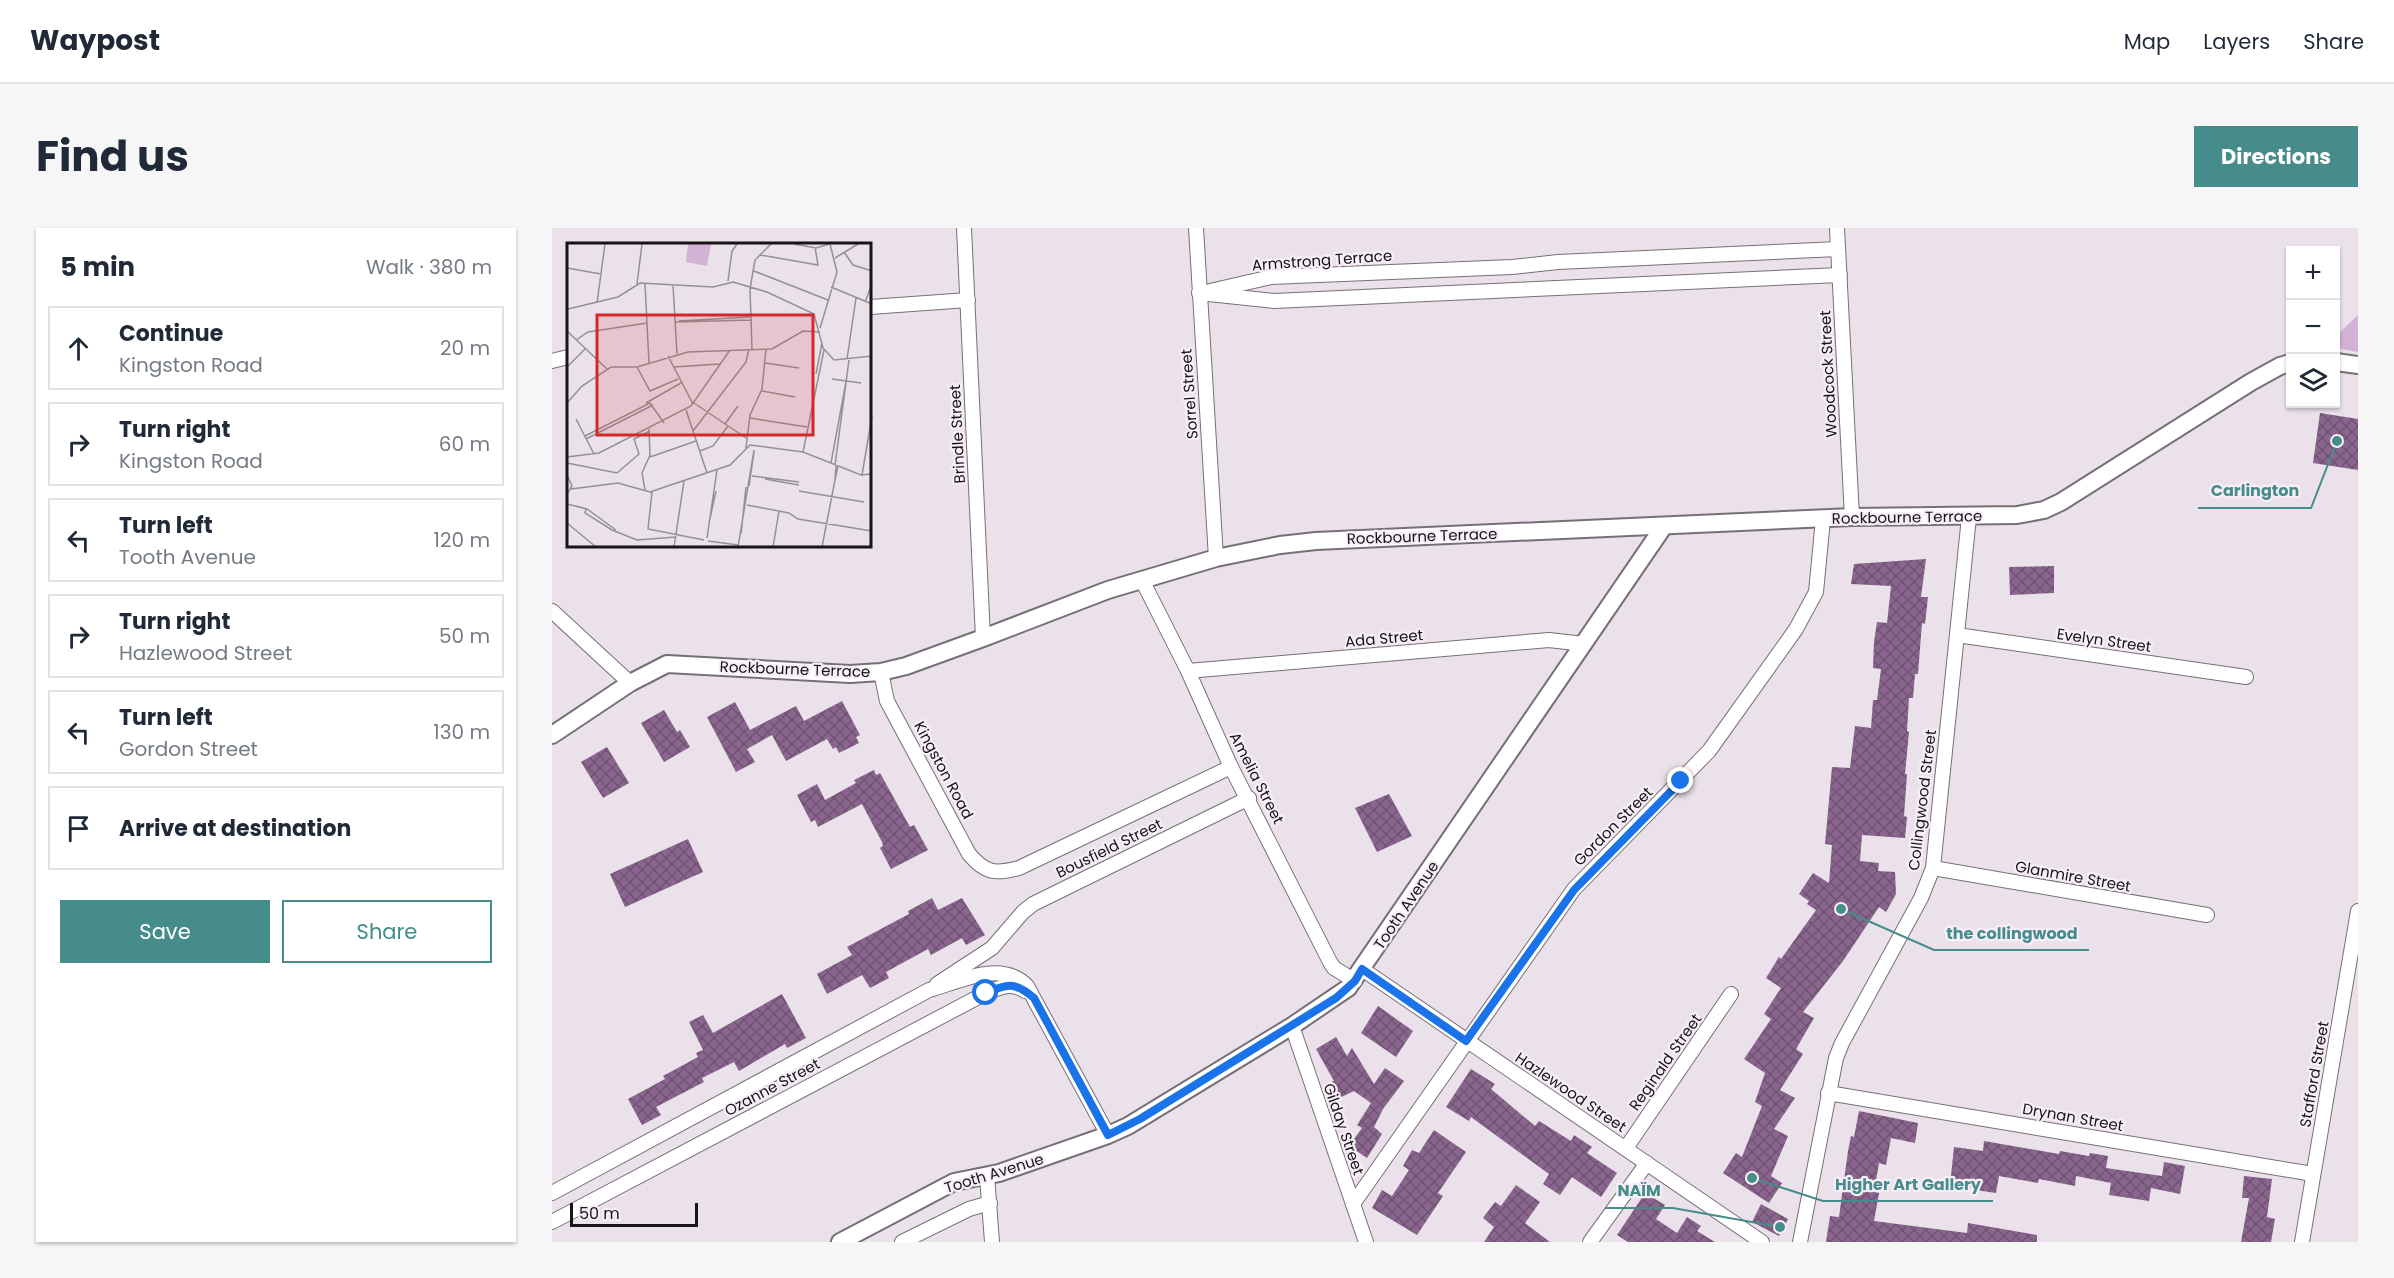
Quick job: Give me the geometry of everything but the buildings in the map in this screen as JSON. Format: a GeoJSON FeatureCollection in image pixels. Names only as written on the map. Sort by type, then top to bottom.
{"type":"FeatureCollection","features":[{"type":"Feature","properties":{"kind":"street","name":"Brindle Street"},"geometry":{"type":"LineString","coordinates":[[964,228],[983,638]]}},
{"type":"Feature","properties":{"kind":"street","name":"Sorrel Street"},"geometry":{"type":"LineString","coordinates":[[1196,228],[1216,558]]}},
{"type":"Feature","properties":{"kind":"street","name":"Woodcock Street"},"geometry":{"type":"LineString","coordinates":[[1837,228],[1852,517]]}},
{"type":"Feature","properties":{"kind":"street","name":"Armstrong Terrace"},"geometry":{"type":"LineString","coordinates":[[1199,293],[1271,277],[1512,267],[1558,262],[1838,249]]}},
{"type":"Feature","properties":{"kind":"street"},"geometry":{"type":"LineString","coordinates":[[1199,293],[1274,301],[1840,275]]}},
{"type":"Feature","properties":{"kind":"street"},"geometry":{"type":"LineString","coordinates":[[872,307],[968,300]]}},
{"type":"Feature","properties":{"kind":"street"},"geometry":{"type":"LineString","coordinates":[[552,361],[567,357]]}},
{"type":"Feature","properties":{"kind":"street"},"geometry":{"type":"LineString","coordinates":[[2340,363],[2358,365]]}},
{"type":"Feature","properties":{"kind":"street","name":"Rockbourne Terrace"},"geometry":{"type":"LineString","coordinates":[[552,735],[657,667],[677,664],[850,674],[881,672],[906,666],[1108,590],[1216,558],[1280,545],[1316,541],[1852,517],[2017,515],[2044,510],[2061,502],[2251,382],[2286,364]]}},
{"type":"Feature","properties":{"kind":"street","name":"Collingwood Street"},"geometry":{"type":"LineString","coordinates":[[1800,1242],[1828,1093],[1842,1043],[1922,898],[1933,868],[1969,517]]}},
{"type":"Feature","properties":{"kind":"street","name":"Gordon Street"},"geometry":{"type":"LineString","coordinates":[[1353,1204],[1574,890],[1714,744],[1796,629],[1816,592],[1823,519]]}},
{"type":"Feature","properties":{"kind":"street","name":"Tooth Avenue"},"geometry":{"type":"LineString","coordinates":[[840,1242],[950,1184],[987,1176],[1108,1135],[1134,1122],[1336,998],[1358,975],[1664,526]]}},
{"type":"Feature","properties":{"kind":"street","name":"Amelia Street"},"geometry":{"type":"LineString","coordinates":[[1142,580],[1188,671],[1231,767],[1249,798],[1330,962],[1334,968],[1358,975]]}},
{"type":"Feature","properties":{"kind":"street"},"geometry":{"type":"LineString","coordinates":[[552,611],[630,683]]}},
{"type":"Feature","properties":{"kind":"street","name":"Evelyn Street"},"geometry":{"type":"LineString","coordinates":[[1957,635],[2246,677]]}},
{"type":"Feature","properties":{"kind":"street","name":"Ada Street"},"geometry":{"type":"LineString","coordinates":[[1188,671],[1549,640],[1584,644]]}},
{"type":"Feature","properties":{"kind":"street","name":"Kingston Road"},"geometry":{"type":"LineString","coordinates":[[881,672],[887,701],[969,854],[985,869],[994,872]]}},
{"type":"Feature","properties":{"kind":"street","name":"Bousfield Street"},"geometry":{"type":"LineString","coordinates":[[994,872],[1019,868],[1231,767]]}},
{"type":"Feature","properties":{"kind":"street","name":"Bousfield Street"},"geometry":{"type":"LineString","coordinates":[[996,944],[1023,912],[1033,904],[1249,798]]}},
{"type":"Feature","properties":{"kind":"street","name":"Glanmire Street"},"geometry":{"type":"LineString","coordinates":[[1933,868],[2207,915]]}},
{"type":"Feature","properties":{"kind":"street","name":"Stafford Street"},"geometry":{"type":"LineString","coordinates":[[2302,1242],[2358,911]]}},
{"type":"Feature","properties":{"kind":"street","name":"Ozanne Street"},"geometry":{"type":"LineString","coordinates":[[552,1193],[929,990],[996,944]]}},
{"type":"Feature","properties":{"kind":"street","name":"Ozanne Street"},"geometry":{"type":"LineString","coordinates":[[929,990],[986,974],[1007,979]]}},
{"type":"Feature","properties":{"kind":"street","name":"Hazlewood Street"},"geometry":{"type":"LineString","coordinates":[[1358,975],[1466,1041],[1762,1242]]}},
{"type":"Feature","properties":{"kind":"street"},"geometry":{"type":"LineString","coordinates":[[1007,979],[1034,998],[1108,1135]]}},
{"type":"Feature","properties":{"kind":"street","name":"Ozanne Street"},"geometry":{"type":"LineString","coordinates":[[552,1222],[986,993],[1007,979]]}},
{"type":"Feature","properties":{"kind":"street","name":"Reginald Street"},"geometry":{"type":"LineString","coordinates":[[1626,1148],[1731,994]]}},
{"type":"Feature","properties":{"kind":"street","name":"Gilday Street"},"geometry":{"type":"LineString","coordinates":[[1292,1026],[1366,1242]]}},
{"type":"Feature","properties":{"kind":"street","name":"Drynan Street"},"geometry":{"type":"LineString","coordinates":[[1828,1093],[2313,1174]]}},
{"type":"Feature","properties":{"kind":"street"},"geometry":{"type":"LineString","coordinates":[[1590,1242],[1647,1163]]}},
{"type":"Feature","properties":{"kind":"street"},"geometry":{"type":"LineString","coordinates":[[987,1176],[992,1242]]}},
{"type":"Feature","properties":{"kind":"street"},"geometry":{"type":"LineString","coordinates":[[902,1242],[964,1211],[990,1203]]}},
{"type":"Feature","properties":{"kind":"shaded area"},"geometry":{"type":"Polygon","coordinates":[[[2358,315],[2358,352],[2340,349],[2340,332],[2358,315]]]}},
{"type":"Feature","properties":{"kind":"place","name":"Carlington"},"geometry":{"type":"Point","coordinates":[2337,441]}},
{"type":"Feature","properties":{"kind":"place","name":"the collingwood"},"geometry":{"type":"Point","coordinates":[1841,909]}},
{"type":"Feature","properties":{"kind":"place","name":"Higher Art Gallery"},"geometry":{"type":"Point","coordinates":[1752,1178]}},
{"type":"Feature","properties":{"kind":"place","name":"NAÏM"},"geometry":{"type":"Point","coordinates":[1780,1227]}},
{"type":"Feature","properties":{"kind":"route"},"geometry":{"type":"LineString","coordinates":[[986,993],[1002,986],[1013,985],[1022,988],[1034,998],[1108,1135],[1140,1119],[1336,998],[1355,981],[1362,969],[1466,1041],[1574,890],[1681,781]]}}]}
